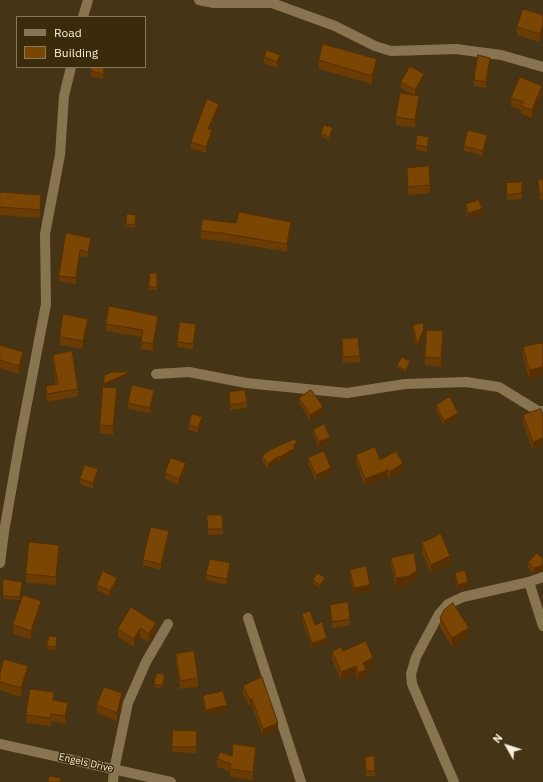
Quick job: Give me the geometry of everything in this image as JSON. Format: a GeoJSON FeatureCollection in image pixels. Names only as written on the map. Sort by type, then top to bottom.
{"type":"FeatureCollection","features":[{"type":"Feature","properties":{"kind":"street"},"geometry":{"type":"LineString","coordinates":[[83,16],[88,0]]}},
{"type":"Feature","properties":{"kind":"street"},"geometry":{"type":"LineString","coordinates":[[199,0],[214,3],[272,3],[335,26],[375,46],[390,51],[456,49],[501,55],[543,66]]}},
{"type":"Feature","properties":{"kind":"street"},"geometry":{"type":"LineString","coordinates":[[0,563],[20,440],[46,304],[45,234],[60,155],[64,96],[71,68]]}},
{"type":"Feature","properties":{"kind":"street"},"geometry":{"type":"LineString","coordinates":[[156,374],[189,372],[246,383],[348,393],[405,384],[466,382],[499,387],[538,411],[543,411]]}},
{"type":"Feature","properties":{"kind":"street"},"geometry":{"type":"LineString","coordinates":[[454,782],[412,684],[411,674],[416,657],[439,614],[448,604],[463,597],[529,582],[543,577]]}},
{"type":"Feature","properties":{"kind":"street"},"geometry":{"type":"LineString","coordinates":[[529,582],[543,626]]}},
{"type":"Feature","properties":{"kind":"street"},"geometry":{"type":"LineString","coordinates":[[248,618],[301,782]]}},
{"type":"Feature","properties":{"kind":"street"},"geometry":{"type":"LineString","coordinates":[[113,782],[114,770],[128,703],[146,662],[168,624]]}},
{"type":"Feature","properties":{"kind":"street","name":"Engels Drive"},"geometry":{"type":"LineString","coordinates":[[0,744],[171,782]]}},
{"type":"Feature","properties":{"kind":"building"},"geometry":{"type":"Polygon","coordinates":[[[523,9],[543,15],[543,24],[540,34],[517,27],[523,9]]]}},
{"type":"Feature","properties":{"kind":"building"},"geometry":{"type":"Polygon","coordinates":[[[323,44],[377,59],[372,76],[319,60],[323,44]]]}},
{"type":"Feature","properties":{"kind":"building"},"geometry":{"type":"Polygon","coordinates":[[[267,50],[280,55],[277,62],[264,57],[267,50]]]}},
{"type":"Feature","properties":{"kind":"building"},"geometry":{"type":"Polygon","coordinates":[[[478,55],[490,58],[486,82],[474,80],[478,55]]]}},
{"type":"Feature","properties":{"kind":"building"},"geometry":{"type":"Polygon","coordinates":[[[410,66],[424,74],[415,90],[401,82],[410,66]]]}},
{"type":"Feature","properties":{"kind":"building"},"geometry":{"type":"Polygon","coordinates":[[[91,68],[104,68],[103,74],[91,71],[91,68]]]}},
{"type":"Feature","properties":{"kind":"building"},"geometry":{"type":"Polygon","coordinates":[[[520,77],[542,86],[532,110],[521,106],[523,102],[511,98],[520,77]]]}},
{"type":"Feature","properties":{"kind":"building"},"geometry":{"type":"Polygon","coordinates":[[[400,93],[419,96],[415,120],[396,117],[400,93]]]}},
{"type":"Feature","properties":{"kind":"building"},"geometry":{"type":"Polygon","coordinates":[[[207,99],[219,104],[208,129],[212,130],[206,147],[191,142],[207,99]]]}},
{"type":"Feature","properties":{"kind":"building"},"geometry":{"type":"Polygon","coordinates":[[[324,125],[333,128],[329,137],[321,134],[324,125]]]}},
{"type":"Feature","properties":{"kind":"building"},"geometry":{"type":"Polygon","coordinates":[[[468,130],[487,135],[483,151],[464,146],[468,130]]]}},
{"type":"Feature","properties":{"kind":"building"},"geometry":{"type":"Polygon","coordinates":[[[417,135],[429,137],[427,147],[416,145],[417,135]]]}},
{"type":"Feature","properties":{"kind":"building"},"geometry":{"type":"Polygon","coordinates":[[[429,166],[430,185],[408,187],[407,168],[429,166]]]}},
{"type":"Feature","properties":{"kind":"building"},"geometry":{"type":"Polygon","coordinates":[[[543,179],[543,194],[540,195],[538,180],[543,179]]]}},
{"type":"Feature","properties":{"kind":"building"},"geometry":{"type":"Polygon","coordinates":[[[522,182],[522,193],[507,195],[506,183],[522,182]]]}},
{"type":"Feature","properties":{"kind":"building"},"geometry":{"type":"Polygon","coordinates":[[[0,192],[41,195],[40,210],[0,207],[0,192]]]}},
{"type":"Feature","properties":{"kind":"building"},"geometry":{"type":"Polygon","coordinates":[[[479,200],[482,209],[468,213],[466,204],[479,200]]]}},
{"type":"Feature","properties":{"kind":"building"},"geometry":{"type":"Polygon","coordinates":[[[239,212],[291,222],[287,244],[201,231],[202,219],[236,223],[239,212]]]}},
{"type":"Feature","properties":{"kind":"building"},"geometry":{"type":"Polygon","coordinates":[[[127,214],[136,215],[135,225],[126,224],[127,214]]]}},
{"type":"Feature","properties":{"kind":"building"},"geometry":{"type":"Polygon","coordinates":[[[66,233],[91,238],[88,252],[80,250],[76,278],[59,276],[66,233]]]}},
{"type":"Feature","properties":{"kind":"building"},"geometry":{"type":"Polygon","coordinates":[[[150,273],[157,273],[157,287],[149,287],[150,273]]]}},
{"type":"Feature","properties":{"kind":"building"},"geometry":{"type":"Polygon","coordinates":[[[109,306],[158,316],[153,344],[141,342],[143,330],[106,324],[109,306]]]}},
{"type":"Feature","properties":{"kind":"building"},"geometry":{"type":"Polygon","coordinates":[[[63,314],[88,319],[83,341],[60,337],[63,314]]]}},
{"type":"Feature","properties":{"kind":"building"},"geometry":{"type":"Polygon","coordinates":[[[180,322],[196,324],[193,344],[177,342],[180,322]]]}},
{"type":"Feature","properties":{"kind":"building"},"geometry":{"type":"Polygon","coordinates":[[[423,323],[424,329],[417,344],[413,325],[423,323]]]}},
{"type":"Feature","properties":{"kind":"building"},"geometry":{"type":"Polygon","coordinates":[[[427,330],[443,331],[441,358],[425,357],[427,330]]]}},
{"type":"Feature","properties":{"kind":"building"},"geometry":{"type":"Polygon","coordinates":[[[358,338],[360,356],[343,357],[342,339],[358,338]]]}},
{"type":"Feature","properties":{"kind":"building"},"geometry":{"type":"Polygon","coordinates":[[[543,343],[543,367],[529,370],[523,347],[543,343]]]}},
{"type":"Feature","properties":{"kind":"building"},"geometry":{"type":"Polygon","coordinates":[[[0,345],[23,352],[19,366],[0,360],[0,345]]]}},
{"type":"Feature","properties":{"kind":"building"},"geometry":{"type":"Polygon","coordinates":[[[72,351],[78,389],[47,394],[46,386],[58,384],[53,355],[72,351]]]}},
{"type":"Feature","properties":{"kind":"building"},"geometry":{"type":"Polygon","coordinates":[[[402,357],[410,361],[406,370],[397,366],[402,357]]]}},
{"type":"Feature","properties":{"kind":"building"},"geometry":{"type":"Polygon","coordinates":[[[112,372],[130,372],[104,384],[104,376],[112,372]]]}},
{"type":"Feature","properties":{"kind":"building"},"geometry":{"type":"Polygon","coordinates":[[[132,385],[154,390],[150,408],[128,403],[132,385]]]}},
{"type":"Feature","properties":{"kind":"building"},"geometry":{"type":"Polygon","coordinates":[[[103,387],[117,388],[113,426],[100,425],[103,387]]]}},
{"type":"Feature","properties":{"kind":"building"},"geometry":{"type":"Polygon","coordinates":[[[245,390],[247,402],[230,405],[229,392],[245,390]]]}},
{"type":"Feature","properties":{"kind":"building"},"geometry":{"type":"Polygon","coordinates":[[[311,390],[323,407],[310,415],[299,398],[311,390]]]}},
{"type":"Feature","properties":{"kind":"building"},"geometry":{"type":"Polygon","coordinates":[[[450,397],[458,413],[444,421],[436,405],[450,397]]]}},
{"type":"Feature","properties":{"kind":"building"},"geometry":{"type":"Polygon","coordinates":[[[541,409],[543,415],[543,438],[533,442],[523,415],[541,409]]]}},
{"type":"Feature","properties":{"kind":"building"},"geometry":{"type":"Polygon","coordinates":[[[192,414],[202,417],[198,428],[189,425],[192,414]]]}},
{"type":"Feature","properties":{"kind":"building"},"geometry":{"type":"Polygon","coordinates":[[[324,424],[330,437],[319,442],[313,430],[324,424]]]}},
{"type":"Feature","properties":{"kind":"building"},"geometry":{"type":"Polygon","coordinates":[[[295,439],[297,443],[293,445],[295,448],[280,457],[279,456],[268,464],[262,456],[270,450],[295,439]]]}},
{"type":"Feature","properties":{"kind":"building"},"geometry":{"type":"Polygon","coordinates":[[[375,447],[380,460],[396,451],[403,463],[390,472],[388,470],[365,479],[356,455],[375,447]]]}},
{"type":"Feature","properties":{"kind":"building"},"geometry":{"type":"Polygon","coordinates":[[[324,451],[331,468],[316,475],[308,458],[324,451]]]}},
{"type":"Feature","properties":{"kind":"building"},"geometry":{"type":"Polygon","coordinates":[[[171,458],[186,463],[179,479],[165,473],[171,458]]]}},
{"type":"Feature","properties":{"kind":"building"},"geometry":{"type":"Polygon","coordinates":[[[85,465],[98,469],[93,483],[80,479],[85,465]]]}},
{"type":"Feature","properties":{"kind":"building"},"geometry":{"type":"Polygon","coordinates":[[[207,515],[222,515],[223,529],[208,529],[207,515]]]}},
{"type":"Feature","properties":{"kind":"building"},"geometry":{"type":"Polygon","coordinates":[[[151,527],[169,531],[161,564],[143,560],[151,527]]]}},
{"type":"Feature","properties":{"kind":"building"},"geometry":{"type":"Polygon","coordinates":[[[441,534],[450,556],[431,565],[422,543],[441,534]]]}},
{"type":"Feature","properties":{"kind":"building"},"geometry":{"type":"Polygon","coordinates":[[[29,542],[59,545],[56,577],[26,574],[29,542]]]}},
{"type":"Feature","properties":{"kind":"building"},"geometry":{"type":"Polygon","coordinates":[[[414,553],[417,571],[408,576],[396,578],[391,558],[414,553]]]}},
{"type":"Feature","properties":{"kind":"building"},"geometry":{"type":"Polygon","coordinates":[[[537,553],[543,559],[543,565],[534,568],[528,563],[537,553]]]}},
{"type":"Feature","properties":{"kind":"building"},"geometry":{"type":"Polygon","coordinates":[[[210,559],[230,563],[227,579],[206,575],[210,559]]]}},
{"type":"Feature","properties":{"kind":"building"},"geometry":{"type":"Polygon","coordinates":[[[366,566],[370,585],[354,588],[350,570],[366,566]]]}},
{"type":"Feature","properties":{"kind":"building"},"geometry":{"type":"Polygon","coordinates":[[[465,570],[468,582],[458,585],[455,573],[465,570]]]}},
{"type":"Feature","properties":{"kind":"building"},"geometry":{"type":"Polygon","coordinates":[[[103,571],[117,578],[110,591],[97,585],[103,571]]]}},
{"type":"Feature","properties":{"kind":"building"},"geometry":{"type":"Polygon","coordinates":[[[318,573],[325,578],[320,585],[313,580],[318,573]]]}},
{"type":"Feature","properties":{"kind":"building"},"geometry":{"type":"Polygon","coordinates":[[[3,579],[22,582],[20,597],[3,596],[3,579]]]}},
{"type":"Feature","properties":{"kind":"building"},"geometry":{"type":"Polygon","coordinates":[[[23,595],[41,601],[31,631],[13,625],[23,595]]]}},
{"type":"Feature","properties":{"kind":"building"},"geometry":{"type":"Polygon","coordinates":[[[348,602],[350,619],[332,622],[330,605],[348,602]]]}},
{"type":"Feature","properties":{"kind":"building"},"geometry":{"type":"Polygon","coordinates":[[[453,603],[469,628],[452,638],[440,618],[444,610],[453,603]]]}},
{"type":"Feature","properties":{"kind":"building"},"geometry":{"type":"Polygon","coordinates":[[[131,607],[156,623],[149,634],[140,628],[134,639],[118,629],[131,607]]]}},
{"type":"Feature","properties":{"kind":"building"},"geometry":{"type":"Polygon","coordinates":[[[310,611],[315,625],[322,622],[327,638],[312,643],[302,614],[310,611]]]}},
{"type":"Feature","properties":{"kind":"building"},"geometry":{"type":"Polygon","coordinates":[[[49,636],[57,637],[56,647],[47,646],[49,636]]]}},
{"type":"Feature","properties":{"kind":"building"},"geometry":{"type":"Polygon","coordinates":[[[366,641],[373,658],[363,663],[366,670],[358,673],[356,666],[341,672],[332,651],[341,647],[343,651],[366,641]]]}},
{"type":"Feature","properties":{"kind":"building"},"geometry":{"type":"Polygon","coordinates":[[[194,651],[198,678],[180,681],[176,654],[194,651]]]}},
{"type":"Feature","properties":{"kind":"building"},"geometry":{"type":"Polygon","coordinates":[[[4,659],[28,666],[21,688],[0,682],[0,673],[4,659]]]}},
{"type":"Feature","properties":{"kind":"building"},"geometry":{"type":"Polygon","coordinates":[[[157,673],[165,675],[162,686],[154,684],[157,673]]]}},
{"type":"Feature","properties":{"kind":"building"},"geometry":{"type":"Polygon","coordinates":[[[262,677],[278,723],[263,729],[252,699],[250,700],[243,686],[262,677]]]}},
{"type":"Feature","properties":{"kind":"building"},"geometry":{"type":"Polygon","coordinates":[[[104,687],[122,693],[117,713],[97,705],[104,687]]]}},
{"type":"Feature","properties":{"kind":"building"},"geometry":{"type":"Polygon","coordinates":[[[30,689],[54,692],[53,700],[68,703],[65,716],[51,714],[51,718],[26,715],[30,689]]]}},
{"type":"Feature","properties":{"kind":"building"},"geometry":{"type":"Polygon","coordinates":[[[223,691],[227,705],[206,710],[203,696],[223,691]]]}},
{"type":"Feature","properties":{"kind":"building"},"geometry":{"type":"Polygon","coordinates":[[[173,730],[197,731],[196,747],[172,747],[173,730]]]}},
{"type":"Feature","properties":{"kind":"building"},"geometry":{"type":"Polygon","coordinates":[[[233,744],[256,747],[253,772],[230,769],[231,764],[217,759],[220,752],[232,756],[233,744]]]}},
{"type":"Feature","properties":{"kind":"building"},"geometry":{"type":"Polygon","coordinates":[[[374,756],[375,771],[366,771],[365,757],[374,756]]]}},
{"type":"Feature","properties":{"kind":"building"},"geometry":{"type":"Polygon","coordinates":[[[49,776],[61,778],[60,782],[48,782],[49,776]]]}}]}
